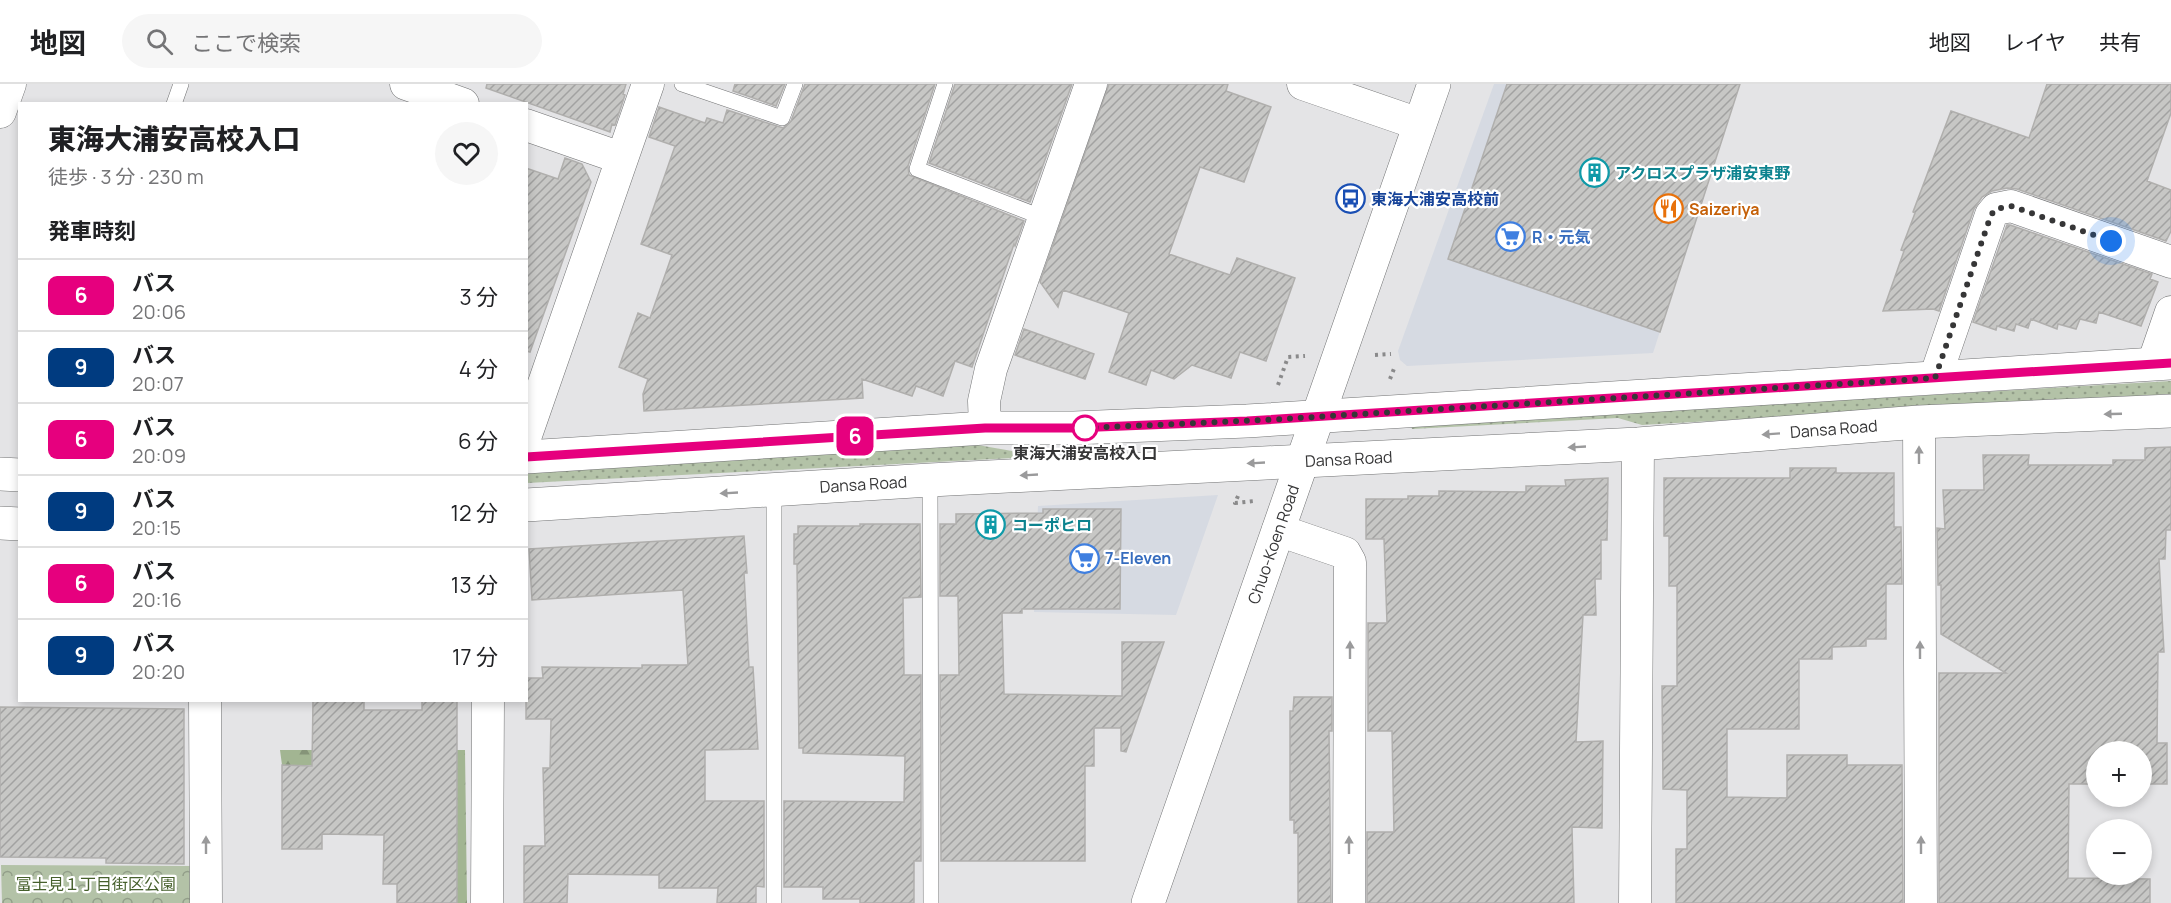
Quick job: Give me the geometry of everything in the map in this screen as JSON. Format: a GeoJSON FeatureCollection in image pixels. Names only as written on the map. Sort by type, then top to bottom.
{"type":"FeatureCollection","features":[{"type":"Feature","properties":{"kind":"street"},"geometry":{"type":"LineString","coordinates":[[0,112],[10,84]]}},
{"type":"Feature","properties":{"kind":"street"},"geometry":{"type":"LineString","coordinates":[[406,84],[457,102]]}},
{"type":"Feature","properties":{"kind":"street"},"geometry":{"type":"LineString","coordinates":[[528,429],[648,84]]}},
{"type":"Feature","properties":{"kind":"street"},"geometry":{"type":"LineString","coordinates":[[985,428],[984,401],[991,369],[1091,84]]}},
{"type":"Feature","properties":{"kind":"street"},"geometry":{"type":"LineString","coordinates":[[1303,84],[1419,124]]}},
{"type":"Feature","properties":{"kind":"street","name":"Chuo-Koen Road"},"geometry":{"type":"LineString","coordinates":[[1148,903],[1434,84]]}},
{"type":"Feature","properties":{"kind":"street"},"geometry":{"type":"LineString","coordinates":[[528,126],[621,158]]}},
{"type":"Feature","properties":{"kind":"street"},"geometry":{"type":"LineString","coordinates":[[1935,378],[1991,215],[1996,209],[2011,206],[2171,262]]}},
{"type":"Feature","properties":{"kind":"street"},"geometry":{"type":"LineString","coordinates":[[528,457],[985,428],[1074,428],[1318,417],[2162,363],[2171,312]]}},
{"type":"Feature","properties":{"kind":"street","name":"Dansa Road"},"geometry":{"type":"LineString","coordinates":[[528,505],[930,480],[1638,444],[1918,422],[2171,411]]}},
{"type":"Feature","properties":{"kind":"street"},"geometry":{"type":"LineString","coordinates":[[1918,422],[1922,903]]}},
{"type":"Feature","properties":{"kind":"street"},"geometry":{"type":"LineString","coordinates":[[1635,903],[1638,444]]}},
{"type":"Feature","properties":{"kind":"street"},"geometry":{"type":"LineString","coordinates":[[0,474],[18,475]]}},
{"type":"Feature","properties":{"kind":"street"},"geometry":{"type":"LineString","coordinates":[[0,523],[18,524]]}},
{"type":"Feature","properties":{"kind":"street"},"geometry":{"type":"LineString","coordinates":[[1278,530],[1345,552],[1350,562],[1349,903]]}},
{"type":"Feature","properties":{"kind":"street"},"geometry":{"type":"LineString","coordinates":[[205,702],[206,903]]}},
{"type":"Feature","properties":{"kind":"street"},"geometry":{"type":"LineString","coordinates":[[487,903],[488,702]]}},
{"type":"Feature","properties":{"kind":"lane"},"geometry":{"type":"LineString","coordinates":[[175,102],[181,84]]}},
{"type":"Feature","properties":{"kind":"lane"},"geometry":{"type":"LineString","coordinates":[[682,84],[783,118],[795,84]]}},
{"type":"Feature","properties":{"kind":"lane"},"geometry":{"type":"LineString","coordinates":[[945,84],[917,168],[1044,218]]}},
{"type":"Feature","properties":{"kind":"lane"},"geometry":{"type":"LineString","coordinates":[[930,480],[931,903]]}},
{"type":"Feature","properties":{"kind":"lane"},"geometry":{"type":"LineString","coordinates":[[774,490],[774,903]]}},
{"type":"Feature","properties":{"kind":"shaded area","name":"アクロスプラザ浦安東野"},"geometry":{"type":"Polygon","coordinates":[[[1494,84],[1740,84],[1653,353],[1407,366],[1400,360],[1398,351],[1494,84]]]}},
{"type":"Feature","properties":{"kind":"shaded area"},"geometry":{"type":"Polygon","coordinates":[[[1218,495],[1176,615],[1034,612],[1038,506],[1218,495]]]}},
{"type":"Feature","properties":{"kind":"green space"},"geometry":{"type":"Polygon","coordinates":[[[2171,381],[2171,394],[1642,425],[1618,418],[1412,429],[1411,425],[2171,381]]]}},
{"type":"Feature","properties":{"kind":"green space"},"geometry":{"type":"Polygon","coordinates":[[[972,444],[1012,451],[1013,458],[528,483],[528,469],[972,444]]]}},
{"type":"Feature","properties":{"kind":"green space"},"geometry":{"type":"Polygon","coordinates":[[[280,750],[465,750],[467,903],[457,903],[457,766],[282,765],[280,750]]]}},
{"type":"Feature","properties":{"kind":"green space","name":"富士見１丁目街区公園"},"geometry":{"type":"Polygon","coordinates":[[[1,865],[191,866],[191,903],[2,903],[1,865]]]}},
{"type":"Feature","properties":{"kind":"building"},"geometry":{"type":"Polygon","coordinates":[[[487,84],[626,84],[623,94],[625,95],[615,125],[612,124],[610,132],[486,88],[487,84]]]}},
{"type":"Feature","properties":{"kind":"building"},"geometry":{"type":"Polygon","coordinates":[[[735,84],[785,84],[776,106],[733,91],[735,84]]]}},
{"type":"Feature","properties":{"kind":"building"},"geometry":{"type":"Polygon","coordinates":[[[805,84],[935,84],[908,166],[909,175],[1024,221],[972,367],[955,361],[943,396],[916,386],[912,396],[862,379],[863,398],[644,411],[643,394],[648,379],[619,367],[638,313],[650,318],[672,255],[641,244],[675,146],[649,137],[659,107],[705,123],[707,118],[723,123],[727,110],[783,128],[791,121],[805,84]]]}},
{"type":"Feature","properties":{"kind":"building"},"geometry":{"type":"Polygon","coordinates":[[[955,84],[1072,84],[1030,202],[929,163],[955,84]]]}},
{"type":"Feature","properties":{"kind":"building"},"geometry":{"type":"Polygon","coordinates":[[[1109,84],[1228,84],[1226,91],[1271,107],[1244,182],[1200,167],[1169,254],[1230,275],[1237,258],[1295,278],[1266,361],[1240,352],[1231,378],[1192,365],[1174,379],[1151,370],[1146,385],[1109,372],[1129,313],[1063,290],[1058,307],[1040,282],[1109,84]]]}},
{"type":"Feature","properties":{"kind":"building","name":"アクロスプラザ浦安東野"},"geometry":{"type":"Polygon","coordinates":[[[1507,84],[1740,84],[1660,332],[1448,259],[1507,84]]]}},
{"type":"Feature","properties":{"kind":"building"},"geometry":{"type":"Polygon","coordinates":[[[2047,84],[2171,84],[2171,113],[2147,181],[2171,190],[2171,231],[2166,241],[2017,189],[1992,191],[1982,197],[1974,209],[1939,311],[1933,309],[1883,311],[1904,251],[1901,250],[1915,213],[1913,212],[1951,111],[2029,138],[2047,84]]]}},
{"type":"Feature","properties":{"kind":"building"},"geometry":{"type":"Polygon","coordinates":[[[565,158],[582,164],[591,182],[530,352],[528,352],[528,169],[558,179],[565,158]]]}},
{"type":"Feature","properties":{"kind":"building"},"geometry":{"type":"Polygon","coordinates":[[[2007,225],[2152,274],[2150,279],[2158,282],[2141,326],[2099,312],[2096,323],[2080,319],[2076,329],[2058,324],[2057,329],[2031,319],[2028,328],[2016,324],[2014,331],[1997,326],[1996,330],[1973,322],[2007,225]]]}},
{"type":"Feature","properties":{"kind":"building"},"geometry":{"type":"Polygon","coordinates":[[[1024,329],[1094,354],[1085,379],[1015,355],[1024,329]]]}},
{"type":"Feature","properties":{"kind":"building"},"geometry":{"type":"Polygon","coordinates":[[[2171,447],[2171,530],[2166,530],[2165,559],[2159,559],[2164,652],[2158,652],[2157,743],[2167,743],[2167,784],[2152,784],[2152,741],[2086,741],[2086,784],[2069,784],[2068,878],[2086,878],[2086,885],[2150,885],[2150,903],[1939,903],[1939,673],[2006,673],[1941,634],[1941,585],[1938,585],[1937,528],[1945,529],[1943,490],[1984,490],[1983,455],[2029,455],[2028,465],[2113,465],[2113,460],[2145,460],[2145,448],[2171,447]]]}},
{"type":"Feature","properties":{"kind":"building"},"geometry":{"type":"Polygon","coordinates":[[[1790,468],[1836,468],[1836,473],[1894,473],[1894,527],[1901,527],[1902,584],[1886,584],[1886,639],[1866,639],[1866,646],[1832,647],[1832,659],[1799,659],[1799,729],[1727,729],[1727,797],[1787,798],[1787,755],[1847,755],[1847,765],[1902,765],[1903,903],[1676,903],[1676,849],[1687,849],[1687,790],[1663,789],[1662,686],[1677,686],[1677,586],[1669,586],[1669,536],[1664,536],[1664,478],[1790,478],[1790,468]]]}},
{"type":"Feature","properties":{"kind":"building"},"geometry":{"type":"Polygon","coordinates":[[[1608,478],[1607,540],[1601,540],[1601,579],[1595,579],[1596,615],[1583,615],[1576,742],[1603,741],[1602,828],[1572,827],[1574,903],[1367,903],[1367,832],[1394,832],[1392,731],[1368,731],[1368,623],[1387,623],[1384,539],[1366,539],[1366,499],[1439,496],[1439,491],[1526,492],[1526,486],[1566,486],[1565,480],[1608,478]]]}},
{"type":"Feature","properties":{"kind":"building"},"geometry":{"type":"Polygon","coordinates":[[[1043,509],[1121,509],[1120,609],[1022,609],[1022,613],[1002,613],[1004,694],[1122,696],[1122,642],[1164,642],[1126,752],[1121,751],[1121,728],[1094,728],[1094,766],[1085,766],[1085,861],[941,861],[940,675],[959,675],[958,596],[940,596],[940,524],[956,524],[956,514],[1043,513],[1043,509]]]}},
{"type":"Feature","properties":{"kind":"building"},"geometry":{"type":"Polygon","coordinates":[[[860,524],[920,524],[921,597],[903,598],[904,675],[921,675],[921,861],[914,861],[914,903],[860,903],[860,899],[823,899],[823,887],[784,887],[784,801],[904,802],[905,756],[803,753],[803,748],[799,748],[797,564],[794,564],[794,534],[798,534],[798,526],[860,526],[860,524]]]}},
{"type":"Feature","properties":{"kind":"building"},"geometry":{"type":"Polygon","coordinates":[[[744,536],[749,667],[753,667],[758,749],[705,750],[705,801],[764,801],[764,887],[756,886],[756,903],[717,903],[718,888],[659,888],[659,875],[568,874],[567,903],[524,903],[524,846],[545,846],[543,768],[550,768],[551,719],[526,719],[528,678],[543,678],[542,667],[642,668],[642,665],[688,665],[683,590],[532,600],[529,549],[744,536]]]}},
{"type":"Feature","properties":{"kind":"building"},"geometry":{"type":"Polygon","coordinates":[[[1294,697],[1332,697],[1332,731],[1329,731],[1331,903],[1298,903],[1298,833],[1294,833],[1294,820],[1290,820],[1290,711],[1293,711],[1294,697]]]}},
{"type":"Feature","properties":{"kind":"building"},"geometry":{"type":"Polygon","coordinates":[[[313,702],[364,702],[364,710],[422,710],[422,702],[457,702],[457,903],[397,903],[397,884],[383,884],[384,835],[322,834],[322,849],[282,849],[282,765],[312,766],[313,702]]]}},
{"type":"Feature","properties":{"kind":"building"},"geometry":{"type":"Polygon","coordinates":[[[0,707],[184,709],[184,864],[106,863],[106,858],[0,857],[0,707]]]}},
{"type":"Feature","properties":{"kind":"bus line","name":"6"},"geometry":{"type":"LineString","coordinates":[[528,457],[985,428],[1074,428],[1247,421],[2171,363]]}},
{"type":"Feature","properties":{"kind":"place","name":"アクロスプラザ浦安東野"},"geometry":{"type":"Point","coordinates":[1594,173]}},
{"type":"Feature","properties":{"kind":"place","name":"東海大浦安高校前"},"geometry":{"type":"Point","coordinates":[1350,199]}},
{"type":"Feature","properties":{"kind":"place","name":"Saizeriya"},"geometry":{"type":"Point","coordinates":[1668,209]}},
{"type":"Feature","properties":{"kind":"place","name":"R・元気"},"geometry":{"type":"Point","coordinates":[1511,237]}},
{"type":"Feature","properties":{"kind":"place","name":"東海大浦安高校入口"},"geometry":{"type":"Point","coordinates":[1085,428]}},
{"type":"Feature","properties":{"kind":"place","name":"コーポヒロ"},"geometry":{"type":"Point","coordinates":[991,525]}},
{"type":"Feature","properties":{"kind":"place","name":"7-Eleven"},"geometry":{"type":"Point","coordinates":[1084,558]}},
{"type":"Feature","properties":{"kind":"route"},"geometry":{"type":"LineString","coordinates":[[1085,428],[1266,420],[1935,378],[1991,215],[1996,209],[2011,206],[2111,241]]}}]}
